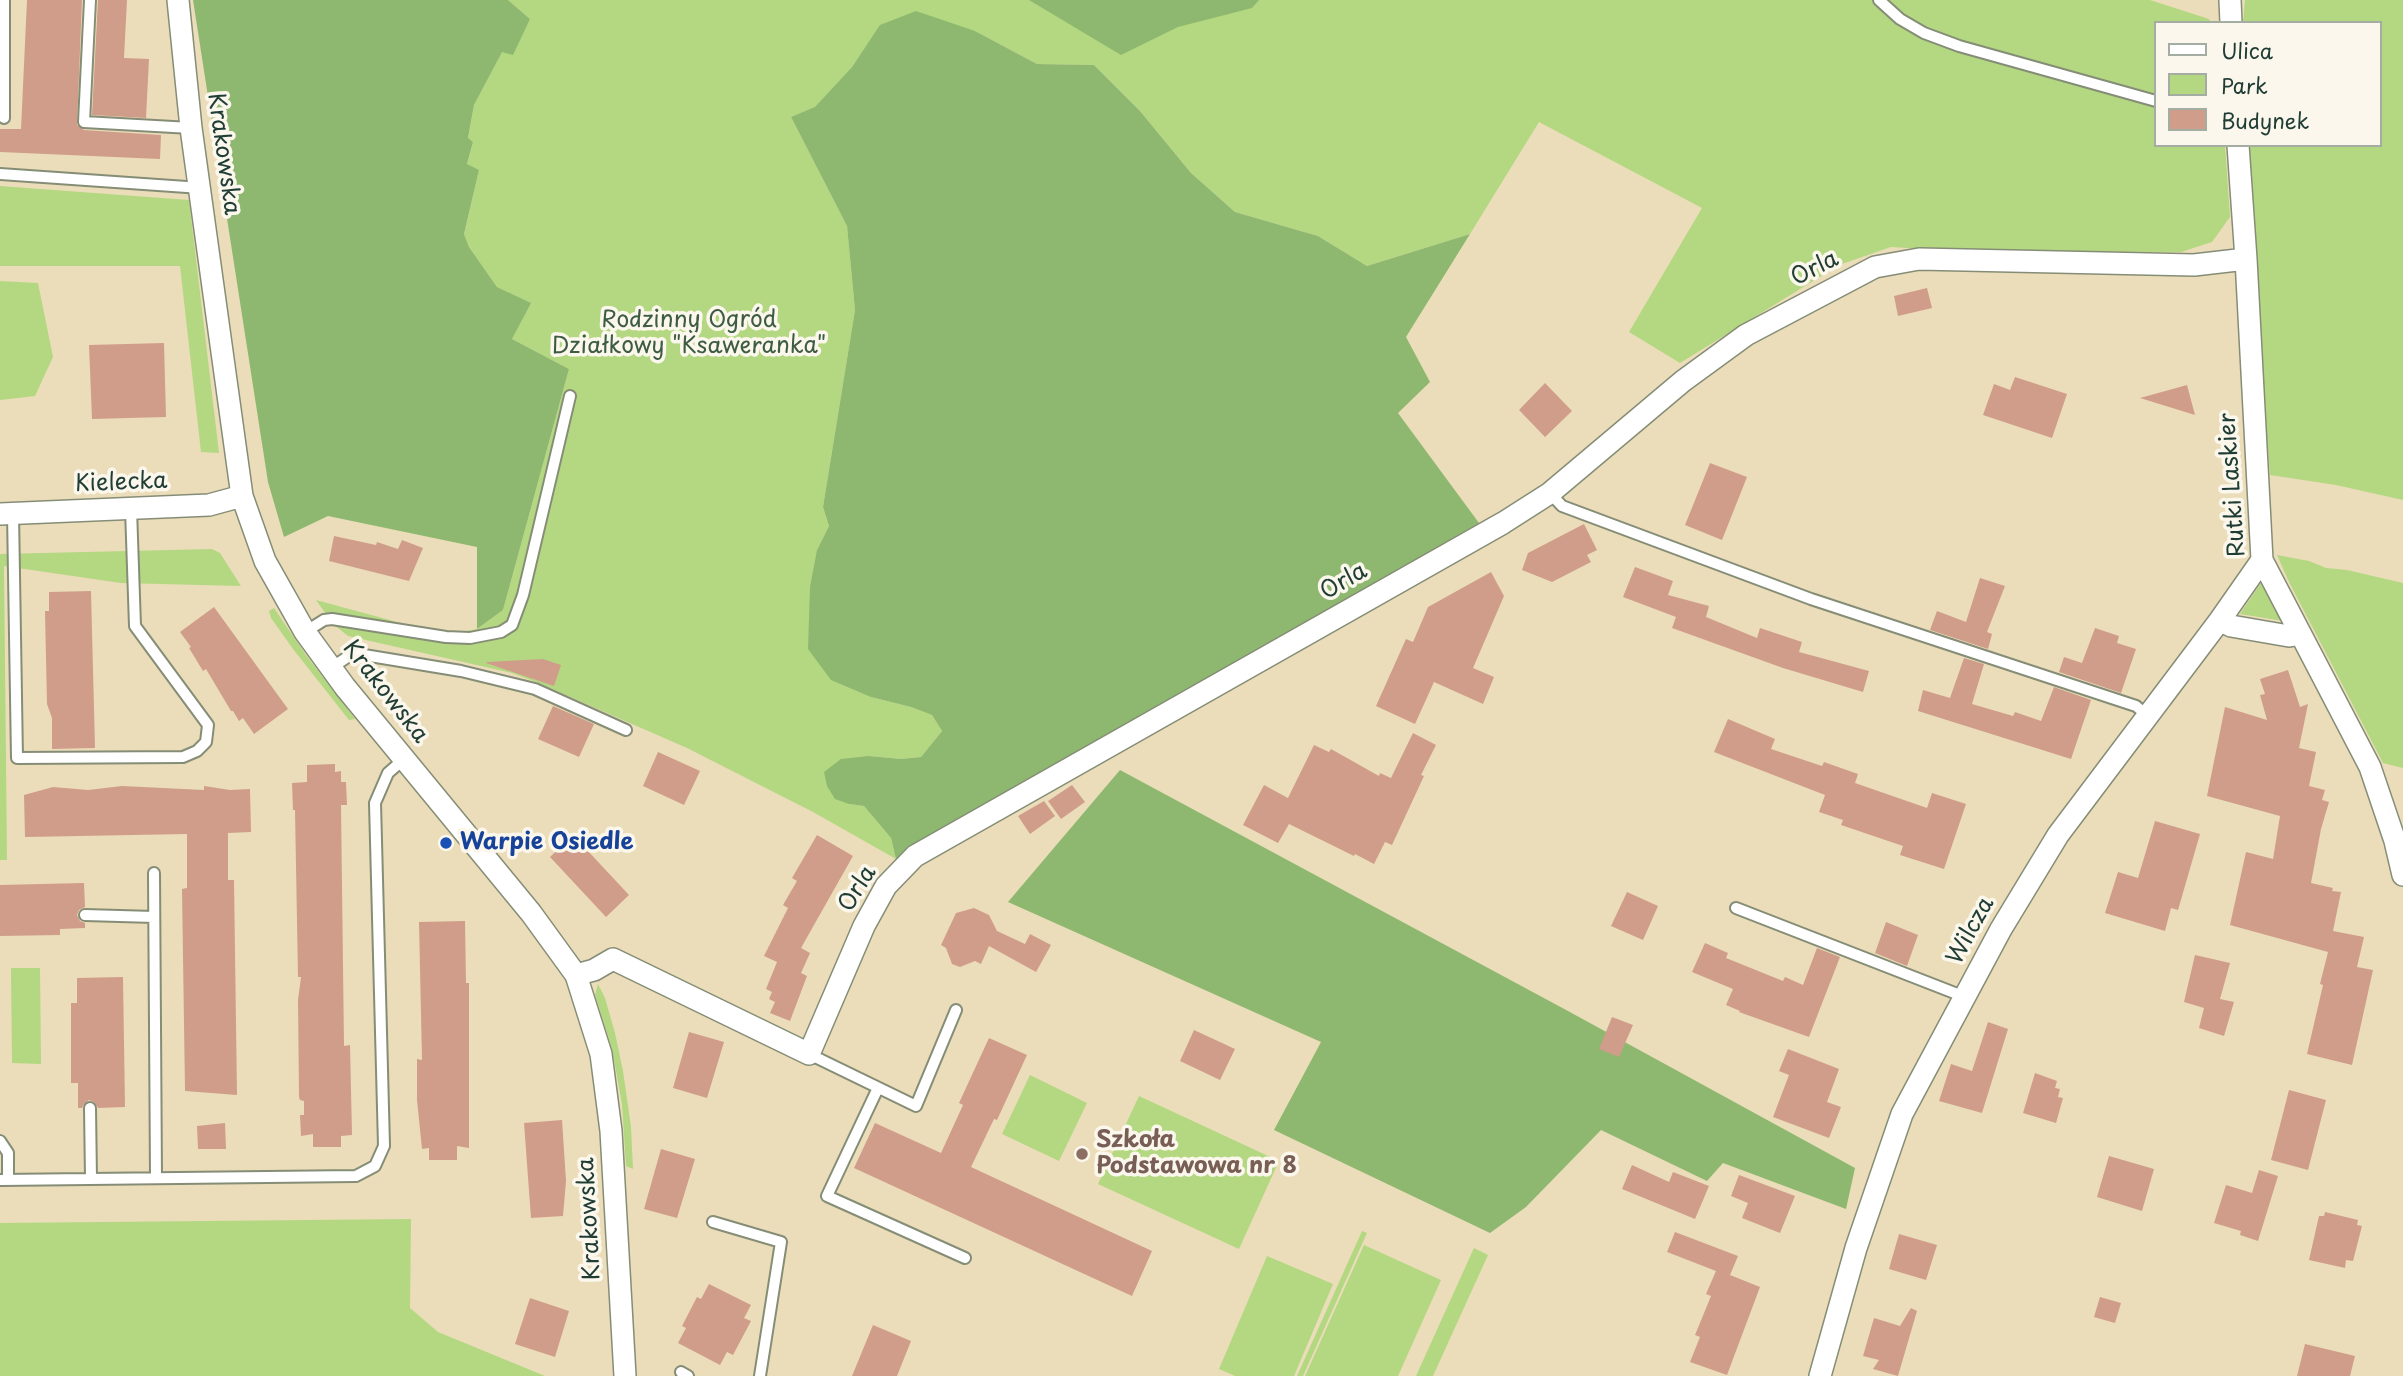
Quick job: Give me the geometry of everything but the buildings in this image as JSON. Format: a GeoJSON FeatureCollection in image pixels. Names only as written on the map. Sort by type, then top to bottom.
{"type":"FeatureCollection","features":[{"type":"Feature","properties":{"kind":"street","name":"Krakowska"},"geometry":{"type":"LineString","coordinates":[[178,0],[191,128],[242,496],[265,561],[305,632],[404,759],[531,913],[576,975],[601,1054],[611,1131],[625,1376]]}},
{"type":"Feature","properties":{"kind":"street"},"geometry":{"type":"LineString","coordinates":[[2230,0],[2231,21]]}},
{"type":"Feature","properties":{"kind":"street","name":"Rutki Laskier"},"geometry":{"type":"LineString","coordinates":[[2238,147],[2262,560],[2370,766],[2395,841],[2403,875]]}},
{"type":"Feature","properties":{"kind":"street","name":"Orla"},"geometry":{"type":"LineString","coordinates":[[809,1054],[864,926],[886,886],[915,856],[1503,523],[1550,493],[1683,381],[1746,335],[1875,267],[1919,259],[2194,265],[2246,259]]}},
{"type":"Feature","properties":{"kind":"street","name":"Kielecka"},"geometry":{"type":"LineString","coordinates":[[7,513],[209,505],[242,496]]}},
{"type":"Feature","properties":{"kind":"street","name":"Wilcza"},"geometry":{"type":"LineString","coordinates":[[1820,1376],[1856,1248],[1902,1114],[2001,929],[2058,835],[2262,560]]}},
{"type":"Feature","properties":{"kind":"street"},"geometry":{"type":"LineString","coordinates":[[2220,620],[2231,626],[2288,636],[2300,634]]}},
{"type":"Feature","properties":{"kind":"street"},"geometry":{"type":"LineString","coordinates":[[576,975],[594,970],[613,959],[809,1054]]}},
{"type":"Feature","properties":{"kind":"lane"},"geometry":{"type":"LineString","coordinates":[[4,118],[5,0]]}},
{"type":"Feature","properties":{"kind":"lane"},"geometry":{"type":"LineString","coordinates":[[90,0],[84,122],[191,128]]}},
{"type":"Feature","properties":{"kind":"lane"},"geometry":{"type":"LineString","coordinates":[[1878,0],[1900,19],[1924,33],[1959,46],[2154,100]]}},
{"type":"Feature","properties":{"kind":"lane"},"geometry":{"type":"LineString","coordinates":[[0,174],[201,188]]}},
{"type":"Feature","properties":{"kind":"lane"},"geometry":{"type":"LineString","coordinates":[[305,632],[324,620],[332,619],[446,637],[470,638],[501,632],[512,625],[523,594],[570,396]]}},
{"type":"Feature","properties":{"kind":"lane"},"geometry":{"type":"LineString","coordinates":[[1550,493],[1562,506],[1811,599],[2136,706],[2148,716]]}},
{"type":"Feature","properties":{"kind":"lane"},"geometry":{"type":"LineString","coordinates":[[7,513],[16,758],[183,757],[197,751],[206,742],[208,725],[135,626],[131,509]]}},
{"type":"Feature","properties":{"kind":"lane"},"geometry":{"type":"LineString","coordinates":[[331,668],[349,656],[358,654],[461,671],[535,689],[626,730]]}},
{"type":"Feature","properties":{"kind":"lane"},"geometry":{"type":"LineString","coordinates":[[0,1141],[8,1153],[4,1180],[356,1176],[375,1166],[384,1146],[375,803],[388,773],[404,759]]}},
{"type":"Feature","properties":{"kind":"lane"},"geometry":{"type":"LineString","coordinates":[[154,873],[156,1178]]}},
{"type":"Feature","properties":{"kind":"lane"},"geometry":{"type":"LineString","coordinates":[[1736,908],[1965,997]]}},
{"type":"Feature","properties":{"kind":"lane"},"geometry":{"type":"LineString","coordinates":[[85,915],[154,917]]}},
{"type":"Feature","properties":{"kind":"lane"},"geometry":{"type":"LineString","coordinates":[[809,1054],[916,1106],[956,1010]]}},
{"type":"Feature","properties":{"kind":"lane"},"geometry":{"type":"LineString","coordinates":[[878,1088],[827,1196],[965,1258]]}},
{"type":"Feature","properties":{"kind":"lane"},"geometry":{"type":"LineString","coordinates":[[90,1108],[91,1178]]}},
{"type":"Feature","properties":{"kind":"lane"},"geometry":{"type":"LineString","coordinates":[[713,1222],[781,1241],[760,1376]]}},
{"type":"Feature","properties":{"kind":"green space"},"geometry":{"type":"Polygon","coordinates":[[[193,0],[508,0],[530,19],[513,55],[502,52],[474,105],[468,138],[473,142],[467,164],[479,170],[464,234],[469,247],[497,287],[531,303],[512,339],[569,369],[503,610],[477,629],[477,547],[328,516],[284,537],[268,482],[193,0]]]}},
{"type":"Feature","properties":{"kind":"green space","name":"Rodzinny Ogród Działkowy \"Ksaweranka\""},"geometry":{"type":"Polygon","coordinates":[[[508,0],[2150,0],[2210,21],[2154,21],[2154,147],[2225,147],[2230,217],[2212,242],[2181,252],[1959,251],[1891,247],[1839,265],[1680,363],[1629,332],[1702,208],[1539,122],[1470,234],[1367,266],[1318,236],[1235,212],[1191,173],[1140,111],[1094,65],[1037,64],[975,31],[881,25],[852,67],[815,108],[791,117],[847,226],[855,310],[823,507],[829,526],[817,550],[871,697],[932,715],[942,731],[921,757],[901,759],[869,756],[849,804],[864,806],[891,838],[896,859],[813,812],[687,748],[536,682],[512,673],[348,636],[333,624],[316,600],[445,635],[477,629],[503,610],[569,369],[512,339],[530,303],[497,287],[469,247],[464,234],[479,170],[467,165],[473,142],[468,139],[474,105],[502,51],[530,19],[508,0]]]}},
{"type":"Feature","properties":{"kind":"green space"},"geometry":{"type":"Polygon","coordinates":[[[1029,0],[1259,0],[1252,8],[1178,27],[1121,55],[1029,0]]]}},
{"type":"Feature","properties":{"kind":"green space"},"geometry":{"type":"Polygon","coordinates":[[[2245,0],[2403,0],[2403,500],[2336,485],[2270,475],[2247,147],[2382,147],[2382,21],[2243,21],[2245,0]]]}},
{"type":"Feature","properties":{"kind":"green space"},"geometry":{"type":"Polygon","coordinates":[[[916,11],[975,31],[1037,64],[1094,65],[1140,111],[1191,173],[1235,212],[1318,236],[1367,266],[1470,234],[1406,337],[1430,382],[1398,413],[1479,523],[896,859],[891,838],[864,806],[835,799],[827,786],[824,772],[841,759],[869,756],[901,759],[921,757],[942,731],[932,715],[871,697],[831,680],[808,649],[810,587],[817,550],[829,526],[823,507],[855,310],[847,226],[791,117],[815,107],[852,67],[880,25],[916,11]]]}},
{"type":"Feature","properties":{"kind":"green space"},"geometry":{"type":"Polygon","coordinates":[[[0,186],[189,200],[219,453],[201,452],[180,266],[0,266],[0,186]]]}},
{"type":"Feature","properties":{"kind":"green space"},"geometry":{"type":"Polygon","coordinates":[[[0,281],[38,283],[53,357],[35,396],[0,400],[0,281]]]}},
{"type":"Feature","properties":{"kind":"green space"},"geometry":{"type":"Polygon","coordinates":[[[212,549],[220,553],[241,586],[121,583],[4,566],[7,860],[0,860],[0,554],[212,549]]]}},
{"type":"Feature","properties":{"kind":"green space"},"geometry":{"type":"Polygon","coordinates":[[[2277,555],[2403,583],[2403,768],[2383,763],[2277,555]]]}},
{"type":"Feature","properties":{"kind":"green space"},"geometry":{"type":"Polygon","coordinates":[[[2263,580],[2283,621],[2240,614],[2263,580]]]}},
{"type":"Feature","properties":{"kind":"green space"},"geometry":{"type":"Polygon","coordinates":[[[274,608],[355,719],[349,720],[293,649],[271,618],[269,611],[274,608]]]}},
{"type":"Feature","properties":{"kind":"green space"},"geometry":{"type":"Polygon","coordinates":[[[1120,770],[1855,1168],[1846,1209],[1723,1163],[1707,1181],[1601,1130],[1526,1207],[1490,1233],[1274,1130],[1321,1042],[1008,902],[1120,770]]]}},
{"type":"Feature","properties":{"kind":"green space"},"geometry":{"type":"Polygon","coordinates":[[[11,968],[40,968],[41,1064],[12,1063],[11,968]]]}},
{"type":"Feature","properties":{"kind":"green space"},"geometry":{"type":"Polygon","coordinates":[[[598,984],[605,998],[623,1071],[631,1127],[633,1169],[626,1166],[622,1104],[612,1049],[595,995],[598,984]]]}},
{"type":"Feature","properties":{"kind":"green space"},"geometry":{"type":"Polygon","coordinates":[[[1030,1075],[1087,1103],[1059,1161],[1002,1134],[1030,1075]]]}},
{"type":"Feature","properties":{"kind":"green space"},"geometry":{"type":"Polygon","coordinates":[[[1139,1096],[1279,1161],[1239,1249],[1098,1184],[1139,1096]]]}},
{"type":"Feature","properties":{"kind":"green space"},"geometry":{"type":"Polygon","coordinates":[[[411,1219],[410,1308],[438,1332],[545,1376],[0,1376],[0,1223],[411,1219]]]}},
{"type":"Feature","properties":{"kind":"green space"},"geometry":{"type":"Polygon","coordinates":[[[1362,1231],[1367,1233],[1303,1376],[1297,1376],[1362,1231]]]}},
{"type":"Feature","properties":{"kind":"green space"},"geometry":{"type":"Polygon","coordinates":[[[1364,1245],[1441,1280],[1398,1376],[1305,1376],[1364,1245]]]}},
{"type":"Feature","properties":{"kind":"green space"},"geometry":{"type":"Polygon","coordinates":[[[1474,1248],[1488,1255],[1433,1376],[1416,1376],[1474,1248]]]}},
{"type":"Feature","properties":{"kind":"green space"},"geometry":{"type":"Polygon","coordinates":[[[1267,1256],[1333,1284],[1294,1376],[1235,1376],[1219,1369],[1267,1256]]]}},
{"type":"Feature","properties":{"kind":"place","name":"Warpie Osiedle"},"geometry":{"type":"Point","coordinates":[446,843]}},
{"type":"Feature","properties":{"kind":"place","name":"Szkoła Podstawowa nr 8"},"geometry":{"type":"Point","coordinates":[1082,1154]}}]}
